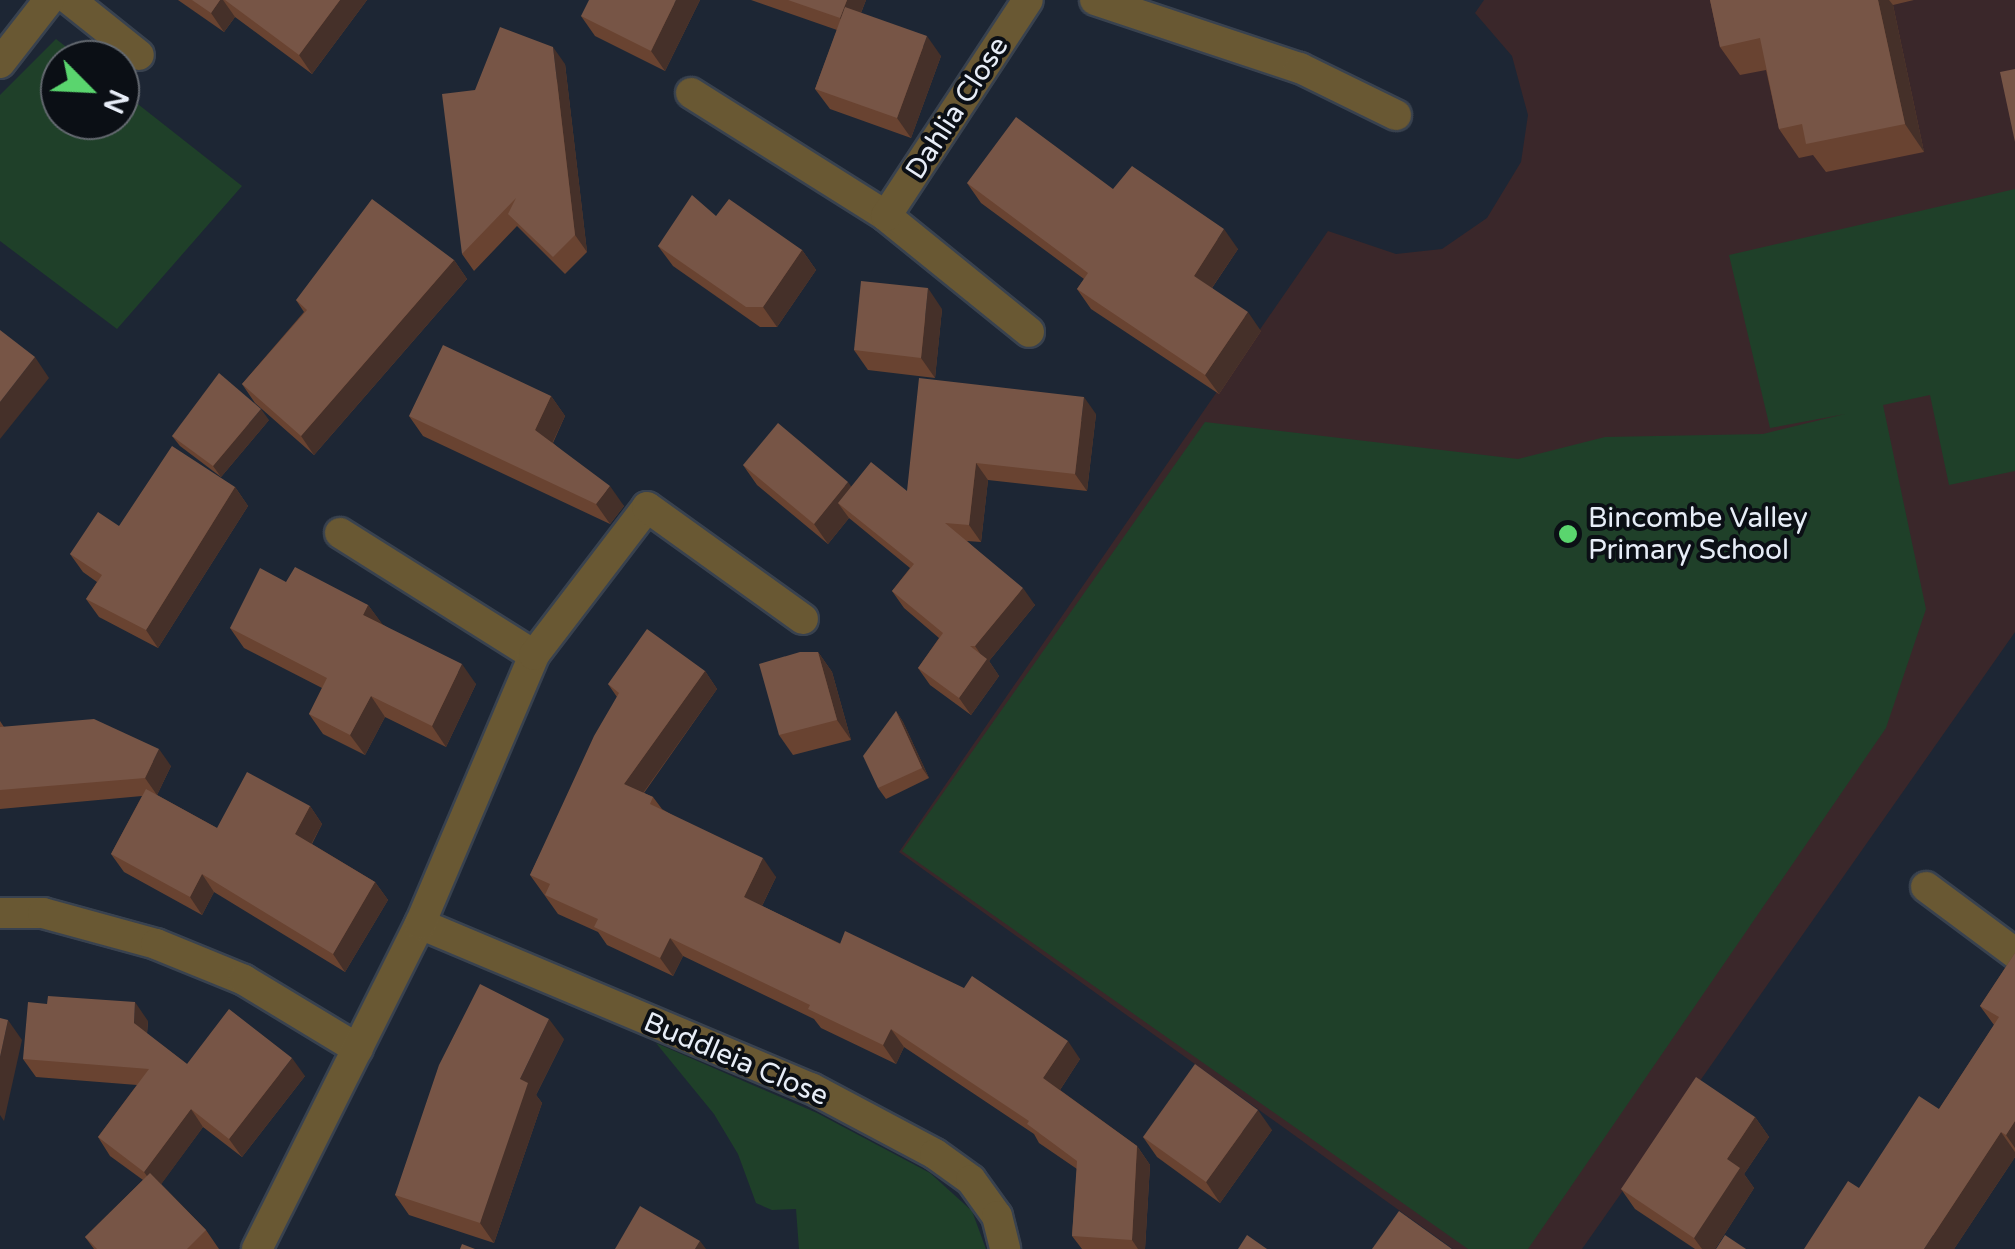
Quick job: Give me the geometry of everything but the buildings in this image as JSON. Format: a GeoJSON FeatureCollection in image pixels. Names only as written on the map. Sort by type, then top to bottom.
{"type":"FeatureCollection","features":[{"type":"Feature","properties":{"kind":"street"},"geometry":{"type":"LineString","coordinates":[[0,63],[49,0]]}},
{"type":"Feature","properties":{"kind":"street"},"geometry":{"type":"LineString","coordinates":[[70,0],[120,40]]}},
{"type":"Feature","properties":{"kind":"street","name":"Dahlia Close"},"geometry":{"type":"LineString","coordinates":[[886,216],[1028,0]]}},
{"type":"Feature","properties":{"kind":"street"},"geometry":{"type":"LineString","coordinates":[[1095,0],[1300,68],[1396,115]]}},
{"type":"Feature","properties":{"kind":"street"},"geometry":{"type":"LineString","coordinates":[[692,94],[886,216],[1029,332]]}},
{"type":"Feature","properties":{"kind":"street"},"geometry":{"type":"LineString","coordinates":[[257,1249],[420,924],[534,656],[646,507],[803,619]]}},
{"type":"Feature","properties":{"kind":"street"},"geometry":{"type":"LineString","coordinates":[[340,533],[534,656]]}},
{"type":"Feature","properties":{"kind":"street"},"geometry":{"type":"LineString","coordinates":[[1926,887],[2015,952]]}},
{"type":"Feature","properties":{"kind":"street"},"geometry":{"type":"LineString","coordinates":[[0,914],[43,913],[156,944],[244,980],[358,1049]]}},
{"type":"Feature","properties":{"kind":"street","name":"Buddleia Close"},"geometry":{"type":"LineString","coordinates":[[420,924],[810,1088],[935,1154],[980,1192],[997,1216],[1004,1249]]}},
{"type":"Feature","properties":{"kind":"shaded area","name":"Bincombe Valley Primary School"},"geometry":{"type":"Polygon","coordinates":[[[1484,0],[2015,0],[2015,632],[1582,1249],[1453,1249],[899,852],[1328,231],[1396,254],[1442,249],[1487,218],[1521,162],[1528,115],[1512,56],[1475,13],[1484,0]]]}},
{"type":"Feature","properties":{"kind":"green space"},"geometry":{"type":"Polygon","coordinates":[[[40,55],[40,140],[140,140],[140,106],[242,186],[117,329],[0,241],[0,95],[40,55]]]}},
{"type":"Feature","properties":{"kind":"green space","name":"Bincombe Valley Primary School"},"geometry":{"type":"Polygon","coordinates":[[[2015,189],[2015,471],[1949,485],[1930,395],[1883,405],[1926,609],[1886,728],[1528,1249],[1468,1249],[902,851],[1205,422],[1518,459],[1605,437],[1763,434],[1845,414],[1770,428],[1729,255],[2015,189]]]}},
{"type":"Feature","properties":{"kind":"green space"},"geometry":{"type":"Polygon","coordinates":[[[656,1043],[817,1113],[930,1173],[972,1211],[986,1249],[799,1249],[796,1209],[772,1210],[756,1203],[738,1154],[714,1114],[656,1043]]]}},
{"type":"Feature","properties":{"kind":"place","name":"Bincombe Valley Primary School"},"geometry":{"type":"Point","coordinates":[1568,534]}}]}
